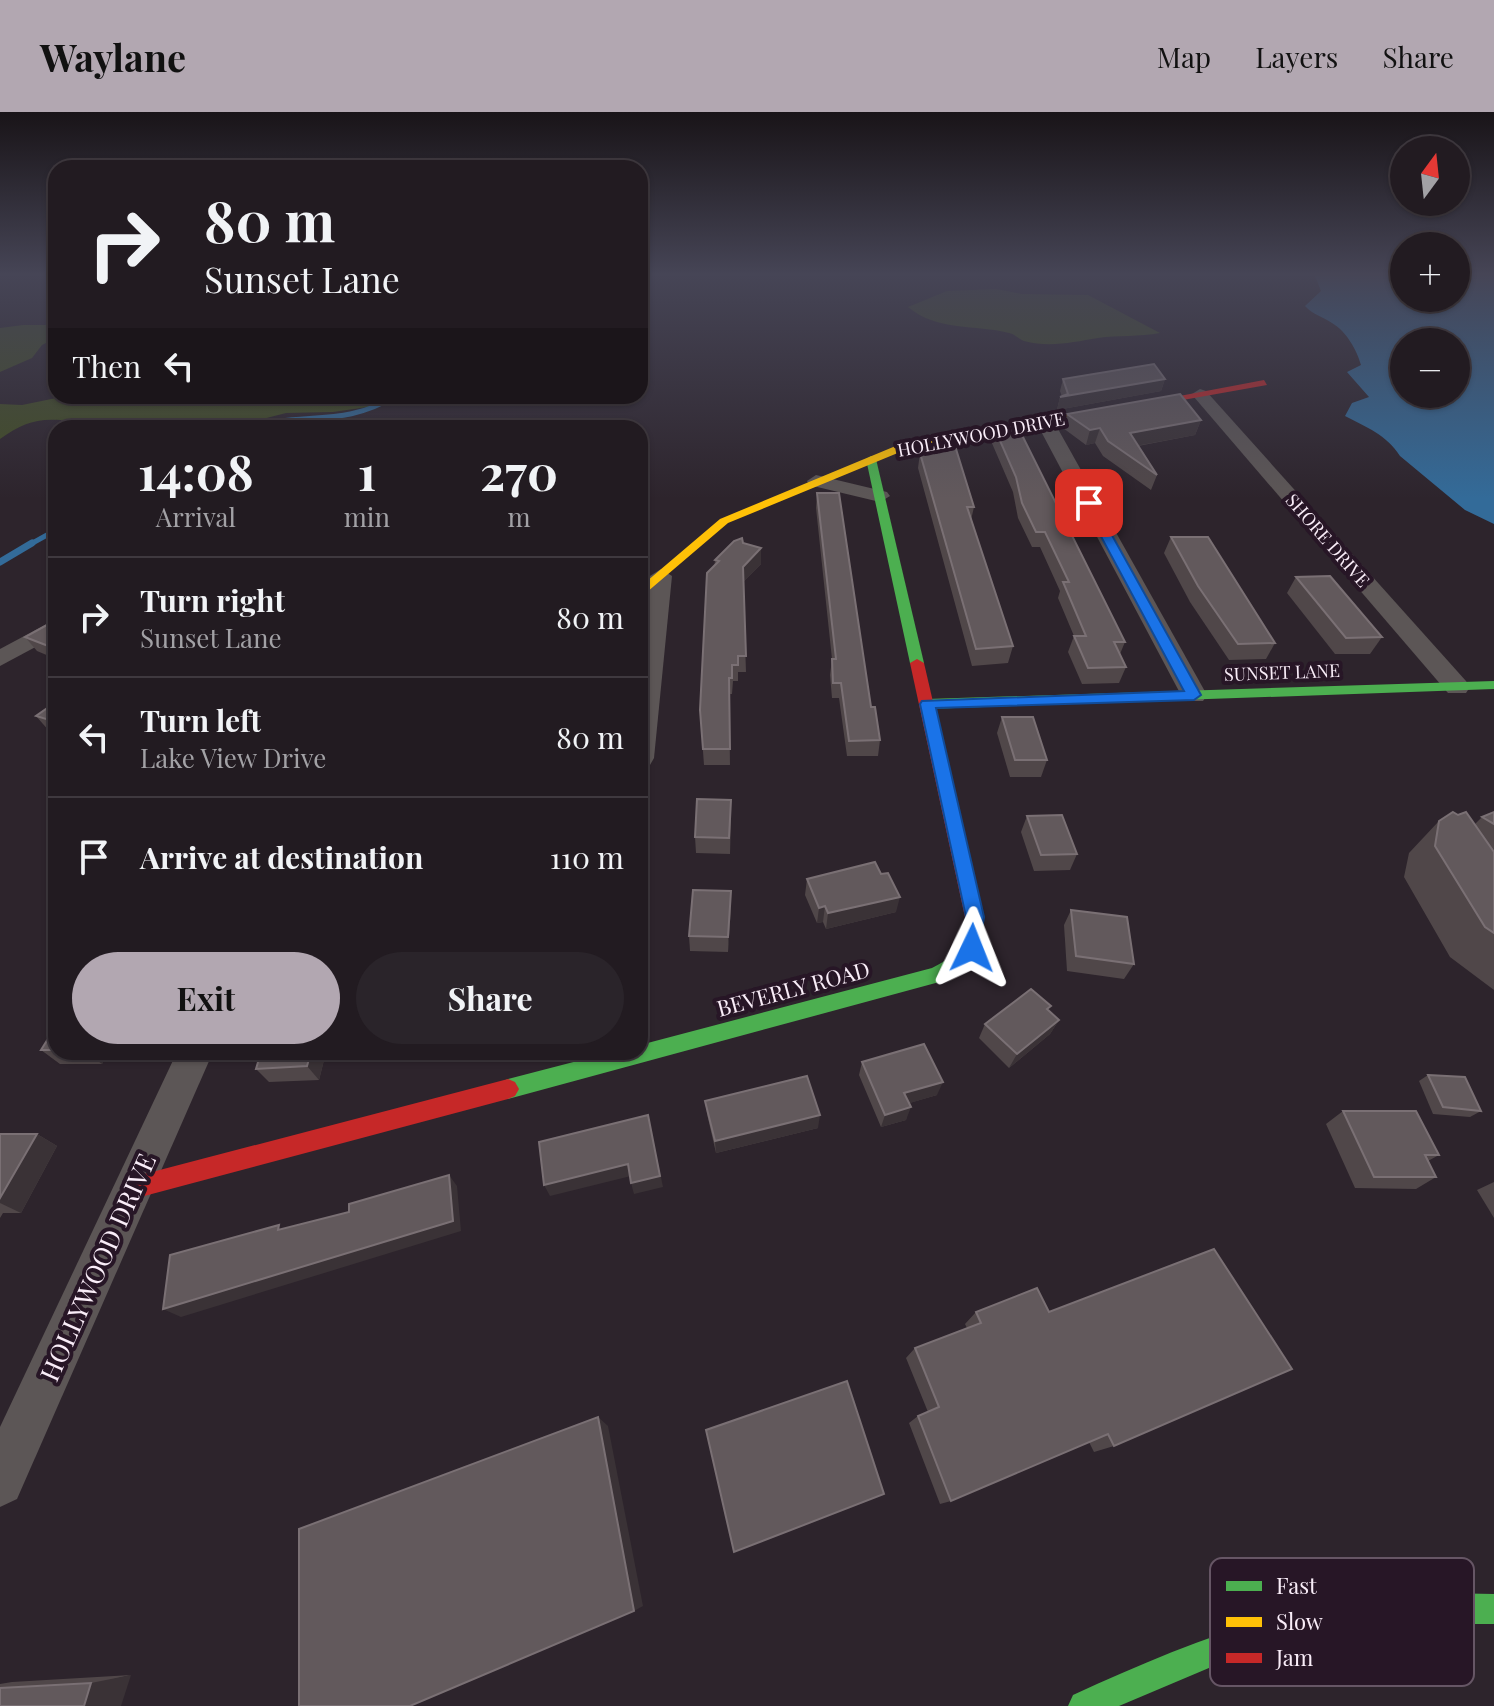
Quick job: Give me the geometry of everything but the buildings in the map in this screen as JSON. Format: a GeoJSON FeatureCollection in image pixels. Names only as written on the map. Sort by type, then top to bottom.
{"type":"FeatureCollection","features":[{"type":"Feature","properties":{"kind":"street","name":"HOLLYWOOD DRIVE"},"geometry":{"type":"LineString","coordinates":[[648,587],[724,521],[871,459],[923,442],[1264,383]]}},
{"type":"Feature","properties":{"kind":"street","name":"SHORE DRIVE"},"geometry":{"type":"LineString","coordinates":[[1200,394],[1457,687]]}},
{"type":"Feature","properties":{"kind":"street"},"geometry":{"type":"LineString","coordinates":[[1044,420],[1194,695]]}},
{"type":"Feature","properties":{"kind":"street","name":"BEVERLY ROAD"},"geometry":{"type":"LineString","coordinates":[[648,1047],[936,975],[964,960],[975,934],[975,917],[871,459]]}},
{"type":"Feature","properties":{"kind":"street"},"geometry":{"type":"LineString","coordinates":[[816,481],[880,496]]}},
{"type":"Feature","properties":{"kind":"street"},"geometry":{"type":"LineString","coordinates":[[648,643],[661,576]]}},
{"type":"Feature","properties":{"kind":"street"},"geometry":{"type":"LineString","coordinates":[[0,659],[48,631]]}},
{"type":"Feature","properties":{"kind":"street","name":"SUNSET LANE"},"geometry":{"type":"LineString","coordinates":[[927,704],[1494,685]]}},
{"type":"Feature","properties":{"kind":"street","name":"HOLLYWOOD DRIVE"},"geometry":{"type":"LineString","coordinates":[[0,1482],[191,1060]]}},
{"type":"Feature","properties":{"kind":"street","name":"BEVERLY ROAD"},"geometry":{"type":"LineString","coordinates":[[133,1188],[597,1060]]}},
{"type":"Feature","properties":{"kind":"street"},"geometry":{"type":"LineString","coordinates":[[1474,1608],[1494,1609]]}},
{"type":"Feature","properties":{"kind":"street"},"geometry":{"type":"LineString","coordinates":[[1084,1706],[1131,1683],[1210,1655]]}},
{"type":"Feature","properties":{"kind":"green space"},"geometry":{"type":"Polygon","coordinates":[[[0,350],[38,350],[32,358],[0,372],[0,350]]]}},
{"type":"Feature","properties":{"kind":"green space"},"geometry":{"type":"Polygon","coordinates":[[[48,400],[48,404],[388,404],[333,412],[286,413],[258,420],[43,420],[22,426],[0,439],[0,404],[22,405],[48,400]]]}},
{"type":"Feature","properties":{"kind":"water"},"geometry":{"type":"Polygon","coordinates":[[[1355,350],[1390,350],[1390,408],[1470,408],[1470,350],[1494,350],[1494,524],[1465,510],[1382,437],[1345,416],[1352,403],[1369,397],[1347,372],[1361,365],[1355,350]]]}},
{"type":"Feature","properties":{"kind":"waterway"},"geometry":{"type":"LineString","coordinates":[[287,420],[340,416],[380,404]]}},
{"type":"Feature","properties":{"kind":"waterway"},"geometry":{"type":"LineString","coordinates":[[29,545],[48,534]]}},
{"type":"Feature","properties":{"kind":"waterway"},"geometry":{"type":"LineString","coordinates":[[0,562],[32,543]]}},
{"type":"Feature","properties":{"kind":"traffic: fast"},"geometry":{"type":"LineString","coordinates":[[871,459],[917,663]]}},
{"type":"Feature","properties":{"kind":"traffic: fast"},"geometry":{"type":"LineString","coordinates":[[927,704],[1494,685]]}},
{"type":"Feature","properties":{"kind":"traffic: fast"},"geometry":{"type":"LineString","coordinates":[[648,1052],[936,975],[964,955],[972,941],[975,922]]}},
{"type":"Feature","properties":{"kind":"traffic: fast"},"geometry":{"type":"LineString","coordinates":[[508,1089],[617,1060]]}},
{"type":"Feature","properties":{"kind":"traffic: fast"},"geometry":{"type":"LineString","coordinates":[[1474,1609],[1494,1609]]}},
{"type":"Feature","properties":{"kind":"traffic: fast"},"geometry":{"type":"LineString","coordinates":[[1084,1706],[1210,1652]]}},
{"type":"Feature","properties":{"kind":"traffic: slow"},"geometry":{"type":"LineString","coordinates":[[648,587],[724,521],[902,447],[1121,408]]}},
{"type":"Feature","properties":{"kind":"traffic: jam"},"geometry":{"type":"LineString","coordinates":[[1121,408],[1264,383]]}},
{"type":"Feature","properties":{"kind":"traffic: jam"},"geometry":{"type":"LineString","coordinates":[[917,663],[975,922]]}},
{"type":"Feature","properties":{"kind":"traffic: jam"},"geometry":{"type":"LineString","coordinates":[[133,1188],[508,1089]]}},
{"type":"Feature","properties":{"kind":"route"},"geometry":{"type":"LineString","coordinates":[[972,948],[975,917],[927,704],[1194,695],[1089,503]]}}]}
